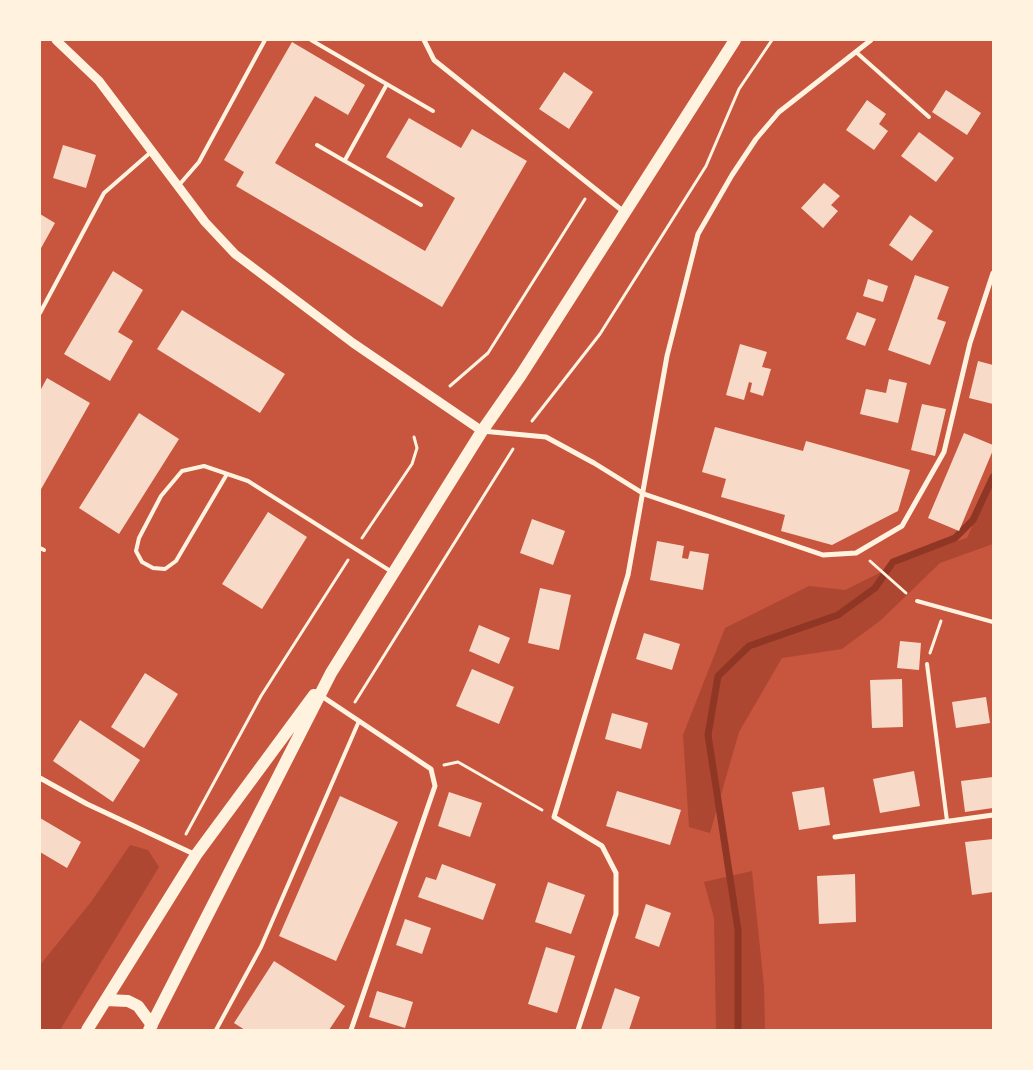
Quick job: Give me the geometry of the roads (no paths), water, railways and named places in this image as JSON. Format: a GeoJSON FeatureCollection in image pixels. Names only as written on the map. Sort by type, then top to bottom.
{"type":"FeatureCollection","features":[{"type":"Feature","properties":{"kind":"main road"},"geometry":{"type":"LineString","coordinates":[[90,1025],[196,855],[331,673],[482,431],[521,375],[735,40]]}},
{"type":"Feature","properties":{"kind":"main road"},"geometry":{"type":"LineString","coordinates":[[151,1027],[331,673]]}},
{"type":"Feature","properties":{"kind":"main road"},"geometry":{"type":"LineString","coordinates":[[106,1000],[128,1001],[138,1006],[151,1027]]}},
{"type":"Feature","properties":{"kind":"street"},"geometry":{"type":"LineString","coordinates":[[56,40],[99,81],[153,150],[205,222],[235,254],[353,343],[482,431],[546,437],[594,463],[644,494],[823,555],[856,553],[902,526],[944,452],[970,343],[993,273]]}},
{"type":"Feature","properties":{"kind":"street"},"geometry":{"type":"LineString","coordinates":[[424,40],[434,60],[624,212]]}},
{"type":"Feature","properties":{"kind":"street"},"geometry":{"type":"LineString","coordinates":[[578,1030],[616,914],[616,873],[602,846],[554,817],[628,575],[644,494],[667,356],[698,234],[732,175],[762,132],[779,112],[871,40]]}},
{"type":"Feature","properties":{"kind":"street"},"geometry":{"type":"LineString","coordinates":[[320,695],[431,769],[435,786],[351,1030]]}},
{"type":"Feature","properties":{"kind":"street"},"geometry":{"type":"LineString","coordinates":[[40,778],[87,804],[196,855]]}},
{"type":"Feature","properties":{"kind":"street"},"geometry":{"type":"LineString","coordinates":[[835,837],[993,814]]}},
{"type":"Feature","properties":{"kind":"lane"},"geometry":{"type":"LineString","coordinates":[[179,185],[199,162],[265,40]]}},
{"type":"Feature","properties":{"kind":"lane"},"geometry":{"type":"LineString","coordinates":[[311,40],[433,111]]}},
{"type":"Feature","properties":{"kind":"lane"},"geometry":{"type":"LineString","coordinates":[[856,52],[929,117]]}},
{"type":"Feature","properties":{"kind":"lane"},"geometry":{"type":"LineString","coordinates":[[345,160],[387,84]]}},
{"type":"Feature","properties":{"kind":"lane"},"geometry":{"type":"LineString","coordinates":[[317,145],[421,205]]}},
{"type":"Feature","properties":{"kind":"lane"},"geometry":{"type":"LineString","coordinates":[[40,313],[104,193],[153,150]]}},
{"type":"Feature","properties":{"kind":"lane"},"geometry":{"type":"LineString","coordinates":[[227,474],[176,561],[166,569],[153,568],[142,562],[136,551],[138,538],[161,496],[182,471],[204,466],[227,474],[256,486],[394,573]]}},
{"type":"Feature","properties":{"kind":"lane"},"geometry":{"type":"LineString","coordinates":[[917,601],[993,622]]}},
{"type":"Feature","properties":{"kind":"lane"},"geometry":{"type":"LineString","coordinates":[[927,664],[947,821]]}},
{"type":"Feature","properties":{"kind":"lane"},"geometry":{"type":"LineString","coordinates":[[216,1030],[261,948],[359,721]]}},
{"type":"Feature","properties":{"kind":"waterway"},"geometry":{"type":"LineString","coordinates":[[738,1030],[738,930],[708,735],[718,676],[749,646],[838,615],[875,588],[893,562],[955,538],[973,520],[993,477]]}}]}
